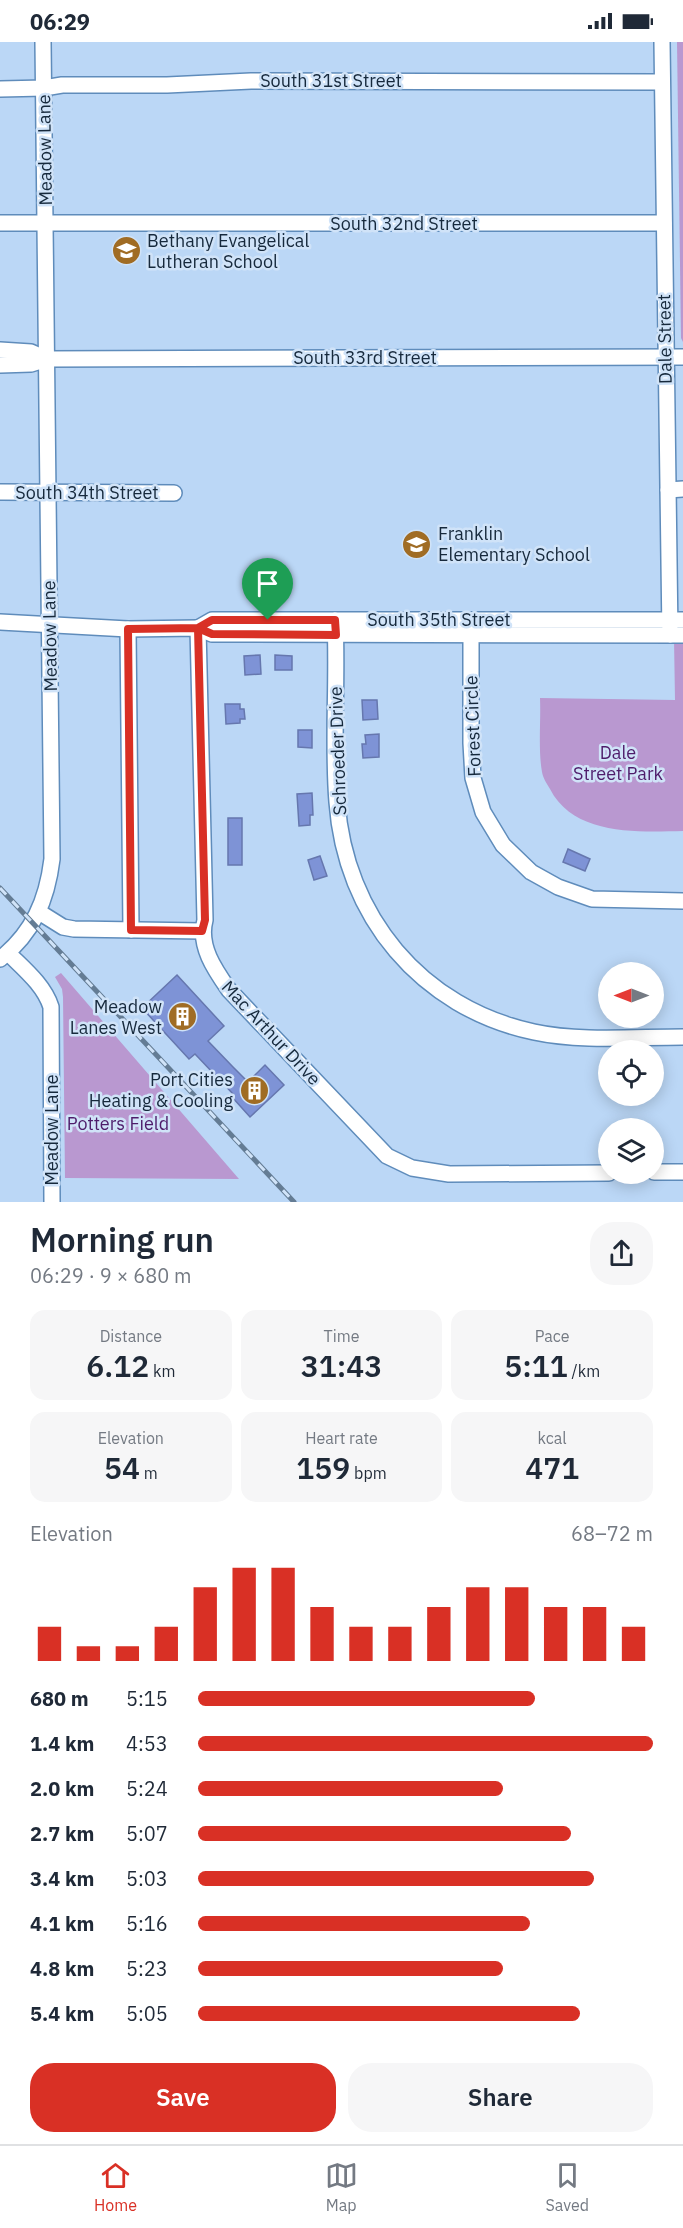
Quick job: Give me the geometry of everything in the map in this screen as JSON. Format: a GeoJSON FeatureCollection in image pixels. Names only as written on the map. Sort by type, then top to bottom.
{"type":"FeatureCollection","features":[{"type":"Feature","properties":{"kind":"street","name":"Meadow Lane"},"geometry":{"type":"LineString","coordinates":[[43,42],[52,859],[49,885],[39,912],[19,942],[4,956],[40,987],[51,1007],[52,1202]]}},
{"type":"Feature","properties":{"kind":"street","name":"Dale Street"},"geometry":{"type":"LineString","coordinates":[[662,42],[665,358],[675,490],[676,627]]}},
{"type":"Feature","properties":{"kind":"street","name":"South 31st Street"},"geometry":{"type":"LineString","coordinates":[[0,89],[44,88],[62,85],[167,85],[251,81],[662,82]]}},
{"type":"Feature","properties":{"kind":"street","name":"South 32nd Street"},"geometry":{"type":"LineString","coordinates":[[0,223],[664,223]]}},
{"type":"Feature","properties":{"kind":"street"},"geometry":{"type":"LineString","coordinates":[[0,350],[31,352],[47,359]]}},
{"type":"Feature","properties":{"kind":"street","name":"South 33rd Street"},"geometry":{"type":"LineString","coordinates":[[47,359],[683,357]]}},
{"type":"Feature","properties":{"kind":"street"},"geometry":{"type":"LineString","coordinates":[[0,365],[31,364],[47,359]]}},
{"type":"Feature","properties":{"kind":"street","name":"South 34th Street"},"geometry":{"type":"LineString","coordinates":[[0,492],[174,493]]}},
{"type":"Feature","properties":{"kind":"street","name":"South 35th Street"},"geometry":{"type":"LineString","coordinates":[[0,622],[128,629],[198,628],[212,620],[335,628],[676,627]]}},
{"type":"Feature","properties":{"kind":"street","name":"Forest Circle"},"geometry":{"type":"LineString","coordinates":[[471,627],[473,778],[483,812],[503,845],[531,872],[558,887],[592,899],[683,901]]}},
{"type":"Feature","properties":{"kind":"street","name":"Mac Arthur Drive"},"geometry":{"type":"LineString","coordinates":[[198,628],[205,920],[202,931],[211,965],[229,990],[387,1156],[412,1168],[449,1174],[598,1173]]}},
{"type":"Feature","properties":{"kind":"street","name":"Schroeder Drive"},"geometry":{"type":"LineString","coordinates":[[335,628],[337,802],[345,856],[357,890],[374,922],[398,955],[426,981],[452,1000],[496,1022],[535,1033],[571,1037],[683,1037]]}},
{"type":"Feature","properties":{"kind":"street"},"geometry":{"type":"LineString","coordinates":[[128,629],[131,930]]}},
{"type":"Feature","properties":{"kind":"street"},"geometry":{"type":"LineString","coordinates":[[39,912],[63,927],[202,931]]}},
{"type":"Feature","properties":{"kind":"street"},"geometry":{"type":"LineString","coordinates":[[664,1172],[683,1172]]}},
{"type":"Feature","properties":{"kind":"green space"},"geometry":{"type":"Polygon","coordinates":[[[677,42],[683,42],[683,342],[681,338],[677,42]]]}},
{"type":"Feature","properties":{"kind":"green space","name":"Dale Street Park"},"geometry":{"type":"Polygon","coordinates":[[[674,639],[683,639],[683,831],[627,831],[591,823],[575,816],[561,804],[545,781],[540,754],[540,698],[675,700],[674,639]]]}},
{"type":"Feature","properties":{"kind":"green space","name":"Potters Field"},"geometry":{"type":"Polygon","coordinates":[[[61,973],[239,1179],[65,1178],[63,997],[62,989],[55,977],[61,973]]]}},
{"type":"Feature","properties":{"kind":"building"},"geometry":{"type":"Polygon","coordinates":[[[260,655],[261,674],[245,675],[244,656],[260,655]]]}},
{"type":"Feature","properties":{"kind":"building"},"geometry":{"type":"Polygon","coordinates":[[[275,655],[292,656],[292,670],[275,670],[275,655]]]}},
{"type":"Feature","properties":{"kind":"building"},"geometry":{"type":"Polygon","coordinates":[[[362,700],[377,700],[378,719],[363,720],[362,700]]]}},
{"type":"Feature","properties":{"kind":"building"},"geometry":{"type":"Polygon","coordinates":[[[225,704],[240,704],[240,709],[244,709],[245,719],[240,719],[240,723],[226,724],[225,704]]]}},
{"type":"Feature","properties":{"kind":"building"},"geometry":{"type":"Polygon","coordinates":[[[298,730],[312,730],[312,748],[298,747],[298,730]]]}},
{"type":"Feature","properties":{"kind":"building"},"geometry":{"type":"Polygon","coordinates":[[[379,734],[379,757],[363,758],[362,744],[366,744],[365,735],[379,734]]]}},
{"type":"Feature","properties":{"kind":"building"},"geometry":{"type":"Polygon","coordinates":[[[312,793],[313,815],[310,815],[310,825],[299,826],[297,794],[312,793]]]}},
{"type":"Feature","properties":{"kind":"building"},"geometry":{"type":"Polygon","coordinates":[[[228,818],[242,818],[242,865],[228,865],[228,818]]]}},
{"type":"Feature","properties":{"kind":"building"},"geometry":{"type":"Polygon","coordinates":[[[568,849],[590,859],[585,871],[563,862],[568,849]]]}},
{"type":"Feature","properties":{"kind":"building"},"geometry":{"type":"Polygon","coordinates":[[[320,856],[327,876],[314,880],[308,860],[320,856]]]}},
{"type":"Feature","properties":{"kind":"building"},"geometry":{"type":"Polygon","coordinates":[[[177,975],[224,1026],[208,1041],[233,1067],[248,1082],[265,1065],[284,1085],[250,1117],[232,1097],[234,1095],[195,1054],[189,1059],[142,1008],[177,975]]]}},
{"type":"Feature","properties":{"kind":"railway"},"geometry":{"type":"LineString","coordinates":[[0,888],[294,1202]]}},
{"type":"Feature","properties":{"kind":"place","name":"Bethany Evangelical Lutheran School"},"geometry":{"type":"Point","coordinates":[126,251]}},
{"type":"Feature","properties":{"kind":"place","name":"Franklin Elementary School"},"geometry":{"type":"Point","coordinates":[417,544]}},
{"type":"Feature","properties":{"kind":"place","name":"Meadow Lanes West"},"geometry":{"type":"Point","coordinates":[183,1017]}},
{"type":"Feature","properties":{"kind":"place","name":"Port Cities Heating & Cooling"},"geometry":{"type":"Point","coordinates":[254,1090]}},
{"type":"Feature","properties":{"kind":"route"},"geometry":{"type":"LineString","coordinates":[[268,620],[212,620],[198,628],[128,629],[131,930],[202,931],[205,920],[198,628],[212,634],[336,635],[335,620],[268,620]]}}]}
